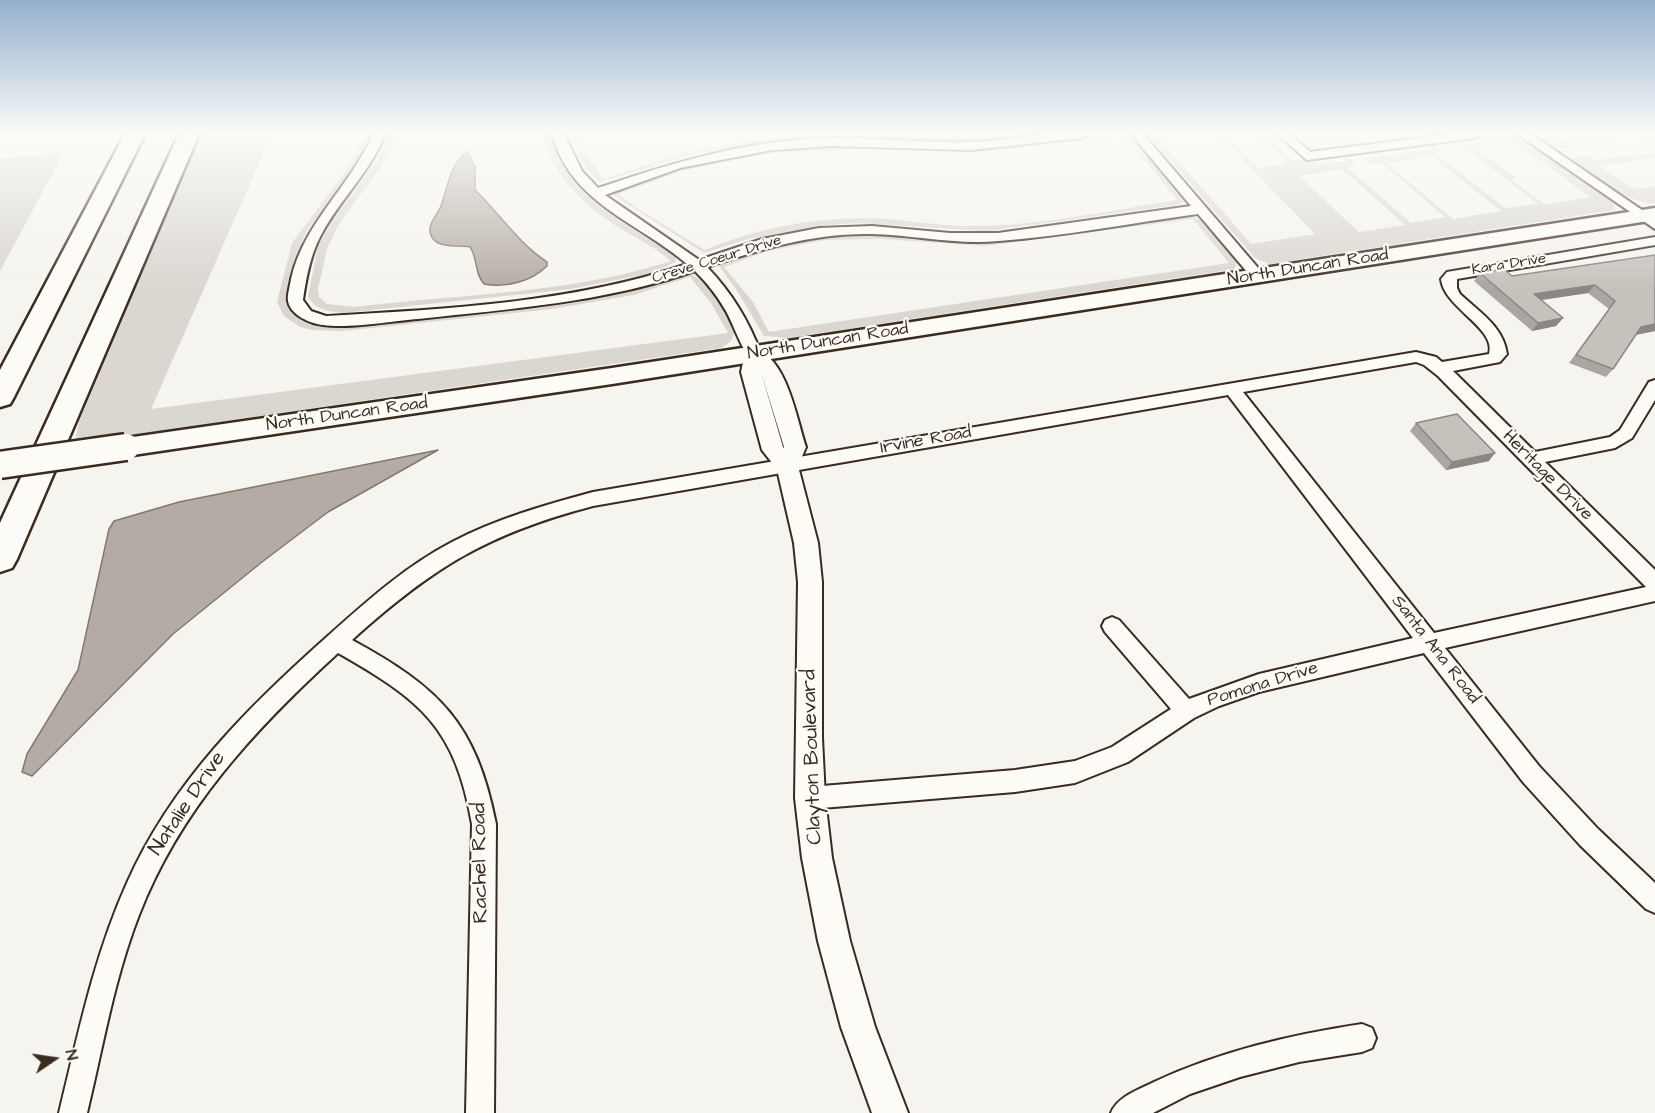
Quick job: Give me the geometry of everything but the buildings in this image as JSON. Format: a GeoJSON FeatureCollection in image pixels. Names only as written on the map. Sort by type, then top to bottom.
{"type":"FeatureCollection","features":[{"type":"Feature","properties":{"kind":"highway"},"geometry":{"type":"LineString","coordinates":[[0,397],[108,186]]}},
{"type":"Feature","properties":{"kind":"highway"},"geometry":{"type":"LineString","coordinates":[[0,559],[166,186]]}},
{"type":"Feature","properties":{"kind":"main road","name":"North Duncan Road"},"geometry":{"type":"LineString","coordinates":[[0,465],[1651,218]]}},
{"type":"Feature","properties":{"kind":"street","name":"Creve Coeur Drive"},"geometry":{"type":"LineString","coordinates":[[350,186],[317,230],[309,246],[295,300],[297,306],[306,315],[336,322],[562,298],[644,282],[767,242],[819,232],[872,230],[950,237],[998,237],[1201,209]]}},
{"type":"Feature","properties":{"kind":"street"},"geometry":{"type":"LineString","coordinates":[[587,186],[594,194],[696,265],[731,305],[742,322],[753,354]]}},
{"type":"Feature","properties":{"kind":"street"},"geometry":{"type":"LineString","coordinates":[[594,194],[617,186]]}},
{"type":"Feature","properties":{"kind":"street"},"geometry":{"type":"LineString","coordinates":[[1181,186],[1258,276]]}},
{"type":"Feature","properties":{"kind":"street"},"geometry":{"type":"LineString","coordinates":[[1602,186],[1651,218]]}},
{"type":"Feature","properties":{"kind":"street","name":"Kara Drive"},"geometry":{"type":"LineString","coordinates":[[1440,368],[1494,358],[1499,354],[1495,334],[1449,290],[1448,279],[1452,275],[1655,241]]}},
{"type":"Feature","properties":{"kind":"street","name":"Clayton Boulevard"},"geometry":{"type":"LineString","coordinates":[[753,354],[751,372],[773,450],[787,466],[802,523],[810,582],[808,738],[810,798],[817,858],[834,941],[858,1027],[890,1113]]}},
{"type":"Feature","properties":{"kind":"street","name":"Irvine Road"},"geometry":{"type":"LineString","coordinates":[[422,570],[480,537],[518,520],[564,506],[1409,357],[1430,361],[1440,368]]}},
{"type":"Feature","properties":{"kind":"street","name":"Heritage Drive"},"geometry":{"type":"LineString","coordinates":[[1440,368],[1655,583]]}},
{"type":"Feature","properties":{"kind":"street"},"geometry":{"type":"LineString","coordinates":[[1530,459],[1615,442],[1626,434],[1655,386]]}},
{"type":"Feature","properties":{"kind":"street","name":"Santa Ana Road"},"geometry":{"type":"LineString","coordinates":[[1231,388],[1531,774],[1589,837],[1655,900]]}},
{"type":"Feature","properties":{"kind":"street","name":"Natalie Drive"},"geometry":{"type":"LineString","coordinates":[[73,1113],[113,954],[135,892],[184,803],[217,757],[255,716],[394,590],[422,570]]}},
{"type":"Feature","properties":{"kind":"street","name":"Pomona Drive"},"geometry":{"type":"LineString","coordinates":[[810,798],[1015,781],[1075,772],[1120,755],[1186,711],[1216,696],[1259,683],[1429,642],[1655,593]]}},
{"type":"Feature","properties":{"kind":"street"},"geometry":{"type":"LineString","coordinates":[[1112,626],[1186,711]]}},
{"type":"Feature","properties":{"kind":"street","name":"Rachel Road"},"geometry":{"type":"LineString","coordinates":[[336,642],[399,680],[432,706],[458,737],[472,766],[480,793],[484,824],[480,1113]]}},
{"type":"Feature","properties":{"kind":"street"},"geometry":{"type":"LineString","coordinates":[[1125,1113],[1161,1092],[1216,1069],[1293,1047],[1362,1038]]}},
{"type":"Feature","properties":{"kind":"shaded area"},"geometry":{"type":"Polygon","coordinates":[[[0,186],[46,186],[0,271],[0,186]]]}},
{"type":"Feature","properties":{"kind":"shaded area"},"geometry":{"type":"Polygon","coordinates":[[[179,186],[249,186],[151,409],[728,333],[711,303],[690,277],[633,295],[552,309],[342,331],[312,330],[300,327],[284,316],[277,302],[292,243],[335,186],[343,186],[308,229],[290,282],[291,309],[301,318],[314,323],[535,306],[605,296],[692,275],[704,283],[724,308],[734,330],[732,339],[721,348],[75,443],[79,422],[179,186]]]}},
{"type":"Feature","properties":{"kind":"shaded area"},"geometry":{"type":"Polygon","coordinates":[[[358,186],[367,186],[340,222],[327,249],[318,289],[319,297],[327,304],[354,307],[554,287],[632,272],[671,261],[597,213],[570,186],[579,186],[600,206],[675,256],[676,262],[651,273],[571,289],[343,313],[322,309],[308,297],[318,246],[333,220],[358,186]]]}},
{"type":"Feature","properties":{"kind":"shaded area"},"geometry":{"type":"Polygon","coordinates":[[[447,186],[475,186],[475,190],[518,237],[547,262],[547,266],[526,280],[500,285],[484,284],[470,247],[437,243],[431,236],[430,227],[441,206],[447,186]]]}},
{"type":"Feature","properties":{"kind":"shaded area"},"geometry":{"type":"Polygon","coordinates":[[[641,186],[619,194],[635,207],[705,250],[749,234],[818,221],[865,218],[974,226],[1075,217],[1177,200],[1166,186],[1175,186],[1183,195],[1183,202],[1177,205],[987,231],[857,223],[825,225],[748,239],[704,253],[613,195],[620,188],[641,186]]]}},
{"type":"Feature","properties":{"kind":"shaded area"},"geometry":{"type":"Polygon","coordinates":[[[1192,186],[1200,186],[1251,244],[1315,234],[1268,186],[1310,186],[1359,232],[1405,225],[1361,186],[1369,186],[1411,223],[1445,217],[1409,186],[1413,186],[1453,219],[1501,211],[1469,186],[1477,186],[1505,208],[1538,204],[1515,186],[1520,186],[1545,205],[1590,197],[1575,186],[1590,186],[1613,203],[1615,210],[1269,264],[1255,258],[1192,186]]]}},
{"type":"Feature","properties":{"kind":"shaded area"},"geometry":{"type":"Polygon","coordinates":[[[1608,186],[1628,186],[1633,189],[1655,186],[1655,203],[1646,203],[1608,186]]]}},
{"type":"Feature","properties":{"kind":"shaded area"},"geometry":{"type":"Polygon","coordinates":[[[1186,215],[1204,221],[1237,261],[1235,269],[788,338],[764,336],[736,289],[719,266],[727,259],[772,244],[818,235],[868,233],[954,241],[1186,215]],[[1193,219],[984,246],[881,239],[826,240],[767,251],[724,267],[753,302],[769,332],[1229,263],[1193,219]]]}},
{"type":"Feature","properties":{"kind":"shaded area"},"geometry":{"type":"Polygon","coordinates":[[[438,450],[328,512],[262,562],[173,634],[32,776],[22,772],[27,754],[78,670],[109,529],[114,521],[179,502],[438,450]]]}}]}
